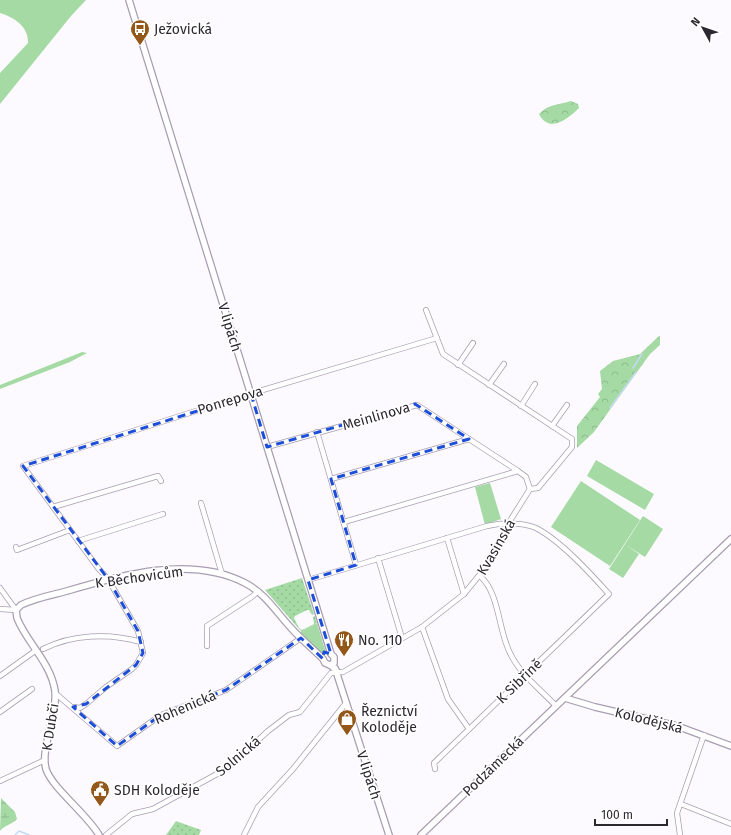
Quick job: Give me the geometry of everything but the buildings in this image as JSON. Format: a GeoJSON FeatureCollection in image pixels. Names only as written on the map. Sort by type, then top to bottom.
{"type":"FeatureCollection","features":[{"type":"Feature","properties":{"kind":"street","name":"V lipách"},"geometry":{"type":"LineString","coordinates":[[129,0],[331,654]]}},
{"type":"Feature","properties":{"kind":"street"},"geometry":{"type":"LineString","coordinates":[[426,310],[443,354],[458,365],[552,426],[567,405]]}},
{"type":"Feature","properties":{"kind":"street","name":"Ponrepova"},"geometry":{"type":"LineString","coordinates":[[53,507],[23,466],[251,394],[437,338]]}},
{"type":"Feature","properties":{"kind":"street"},"geometry":{"type":"LineString","coordinates":[[458,365],[473,343]]}},
{"type":"Feature","properties":{"kind":"street"},"geometry":{"type":"LineString","coordinates":[[490,385],[504,364]]}},
{"type":"Feature","properties":{"kind":"street"},"geometry":{"type":"LineString","coordinates":[[520,406],[535,384]]}},
{"type":"Feature","properties":{"kind":"street","name":"Meinlinova"},"geometry":{"type":"LineString","coordinates":[[267,447],[415,404],[518,471],[526,477],[530,489]]}},
{"type":"Feature","properties":{"kind":"street","name":"Kvasinská"},"geometry":{"type":"LineString","coordinates":[[336,671],[343,672],[422,627],[464,594],[480,576],[508,524],[530,489],[538,488],[572,447],[572,439],[552,426]]}},
{"type":"Feature","properties":{"kind":"street"},"geometry":{"type":"LineString","coordinates":[[317,432],[356,565]]}},
{"type":"Feature","properties":{"kind":"street"},"geometry":{"type":"LineString","coordinates":[[331,479],[469,438]]}},
{"type":"Feature","properties":{"kind":"street"},"geometry":{"type":"LineString","coordinates":[[344,522],[518,471]]}},
{"type":"Feature","properties":{"kind":"street"},"geometry":{"type":"LineString","coordinates":[[73,707],[80,708],[86,704],[136,665],[143,653],[138,632],[108,579],[98,568],[53,507],[158,476],[161,481]]}},
{"type":"Feature","properties":{"kind":"street"},"geometry":{"type":"LineString","coordinates":[[201,503],[222,574]]}},
{"type":"Feature","properties":{"kind":"street"},"geometry":{"type":"LineString","coordinates":[[78,541],[162,514]]}},
{"type":"Feature","properties":{"kind":"street"},"geometry":{"type":"LineString","coordinates":[[308,580],[490,525],[508,524]]}},
{"type":"Feature","properties":{"kind":"street","name":"K Sibřině"},"geometry":{"type":"LineString","coordinates":[[435,770],[434,763],[609,594],[584,568],[535,528],[508,524]]}},
{"type":"Feature","properties":{"kind":"street"},"geometry":{"type":"LineString","coordinates":[[16,547],[17,550],[70,530]]}},
{"type":"Feature","properties":{"kind":"street"},"geometry":{"type":"LineString","coordinates":[[447,538],[464,594]]}},
{"type":"Feature","properties":{"kind":"street","name":"Podzámecká"},"geometry":{"type":"LineString","coordinates":[[421,835],[731,539]]}},
{"type":"Feature","properties":{"kind":"street"},"geometry":{"type":"LineString","coordinates":[[378,558],[402,638]]}},
{"type":"Feature","properties":{"kind":"street","name":"K Běchovicům"},"geometry":{"type":"LineString","coordinates":[[16,610],[25,603],[108,579],[163,570],[190,569],[222,574],[245,583],[258,591],[301,638],[323,659]]}},
{"type":"Feature","properties":{"kind":"street"},"geometry":{"type":"LineString","coordinates":[[480,576],[490,586],[510,654],[526,675],[556,706]]}},
{"type":"Feature","properties":{"kind":"street"},"geometry":{"type":"LineString","coordinates":[[0,588],[16,610]]}},
{"type":"Feature","properties":{"kind":"street"},"geometry":{"type":"LineString","coordinates":[[207,646],[207,626],[253,596],[258,591]]}},
{"type":"Feature","properties":{"kind":"street"},"geometry":{"type":"LineString","coordinates":[[0,609],[16,610]]}},
{"type":"Feature","properties":{"kind":"street","name":"K Dubči"},"geometry":{"type":"LineString","coordinates":[[16,610],[18,622],[48,670],[55,693],[45,760],[46,769],[49,777],[87,817],[100,835]]}},
{"type":"Feature","properties":{"kind":"street"},"geometry":{"type":"LineString","coordinates":[[422,627],[448,699],[469,729]]}},
{"type":"Feature","properties":{"kind":"street"},"geometry":{"type":"LineString","coordinates":[[43,649],[54,643],[88,636],[118,638],[141,642]]}},
{"type":"Feature","properties":{"kind":"street","name":"Rohenická"},"geometry":{"type":"LineString","coordinates":[[55,693],[117,746],[161,715],[226,690],[301,638]]}},
{"type":"Feature","properties":{"kind":"street"},"geometry":{"type":"LineString","coordinates":[[0,676],[35,651]]}},
{"type":"Feature","properties":{"kind":"street"},"geometry":{"type":"LineString","coordinates":[[326,654],[331,654],[334,657],[332,664],[325,663],[323,659],[326,654]]}},
{"type":"Feature","properties":{"kind":"street","name":"V lipách"},"geometry":{"type":"LineString","coordinates":[[332,664],[336,671],[388,835]]}},
{"type":"Feature","properties":{"kind":"street","name":"Solnická"},"geometry":{"type":"LineString","coordinates":[[106,835],[132,814],[153,810],[228,768],[268,731],[290,715],[300,712],[327,677],[336,671]]}},
{"type":"Feature","properties":{"kind":"street"},"geometry":{"type":"LineString","coordinates":[[0,712],[32,689]]}},
{"type":"Feature","properties":{"kind":"street","name":"Kolodějská"},"geometry":{"type":"LineString","coordinates":[[565,698],[595,707],[677,726],[731,746]]}},
{"type":"Feature","properties":{"kind":"street"},"geometry":{"type":"LineString","coordinates":[[244,835],[258,807],[293,769],[346,704]]}},
{"type":"Feature","properties":{"kind":"street"},"geometry":{"type":"LineString","coordinates":[[680,835],[677,813],[704,735]]}},
{"type":"Feature","properties":{"kind":"street"},"geometry":{"type":"LineString","coordinates":[[0,781],[45,760]]}},
{"type":"Feature","properties":{"kind":"street"},"geometry":{"type":"LineString","coordinates":[[680,804],[731,824]]}},
{"type":"Feature","properties":{"kind":"highlighted area"},"geometry":{"type":"Polygon","coordinates":[[[251,394],[267,447],[415,404],[469,439],[331,479],[356,565],[308,580],[331,654],[324,652],[323,659],[301,638],[226,690],[161,715],[117,746],[73,707],[86,704],[136,665],[143,653],[138,631],[108,579],[23,466],[251,394]]]}},
{"type":"Feature","properties":{"kind":"green space"},"geometry":{"type":"Polygon","coordinates":[[[0,0],[86,0],[71,16],[0,104],[0,73],[28,43],[28,37],[20,24],[10,17],[0,13],[0,0]]]}},
{"type":"Feature","properties":{"kind":"green space"},"geometry":{"type":"Polygon","coordinates":[[[571,101],[578,104],[579,108],[559,123],[548,123],[543,120],[539,114],[546,108],[571,101]]]}},
{"type":"Feature","properties":{"kind":"green space"},"geometry":{"type":"Polygon","coordinates":[[[659,336],[660,345],[650,354],[594,432],[577,448],[577,426],[600,397],[598,394],[602,389],[600,371],[613,361],[640,354],[659,336]]]}},
{"type":"Feature","properties":{"kind":"green space"},"geometry":{"type":"Polygon","coordinates":[[[82,352],[87,353],[70,362],[0,389],[0,385],[82,352]]]}},
{"type":"Feature","properties":{"kind":"green space"},"geometry":{"type":"Polygon","coordinates":[[[596,460],[654,494],[645,510],[587,476],[596,460]]]}},
{"type":"Feature","properties":{"kind":"green space"},"geometry":{"type":"Polygon","coordinates":[[[581,481],[640,520],[610,566],[551,527],[581,481]]]}},
{"type":"Feature","properties":{"kind":"green space"},"geometry":{"type":"Polygon","coordinates":[[[490,483],[501,519],[485,525],[475,487],[490,483]]]}},
{"type":"Feature","properties":{"kind":"green space"},"geometry":{"type":"Polygon","coordinates":[[[643,516],[663,529],[645,557],[626,545],[639,554],[623,578],[609,569],[643,516]]]}},
{"type":"Feature","properties":{"kind":"green space"},"geometry":{"type":"Polygon","coordinates":[[[302,578],[314,614],[312,615],[309,610],[307,610],[294,618],[299,628],[302,630],[314,624],[313,617],[315,616],[317,623],[302,631],[300,630],[265,590],[302,578]]]}},
{"type":"Feature","properties":{"kind":"green space"},"geometry":{"type":"Polygon","coordinates":[[[317,623],[326,653],[323,655],[300,632],[317,623]]]}},
{"type":"Feature","properties":{"kind":"green space"},"geometry":{"type":"Polygon","coordinates":[[[1,798],[15,812],[17,819],[0,831],[1,798]]]}},
{"type":"Feature","properties":{"kind":"green space"},"geometry":{"type":"Polygon","coordinates":[[[176,821],[201,830],[199,835],[166,835],[176,821]]]}},
{"type":"Feature","properties":{"kind":"waterway"},"geometry":{"type":"LineString","coordinates":[[633,368],[642,354]]}},
{"type":"Feature","properties":{"kind":"waterway"},"geometry":{"type":"LineString","coordinates":[[610,408],[636,372]]}},
{"type":"Feature","properties":{"kind":"waterway"},"geometry":{"type":"LineString","coordinates":[[15,835],[19,831],[29,835]]}},
{"type":"Feature","properties":{"kind":"place","name":"Ježovická"},"geometry":{"type":"Point","coordinates":[140,46]}},
{"type":"Feature","properties":{"kind":"place","name":"No. 110"},"geometry":{"type":"Point","coordinates":[344,657]}},
{"type":"Feature","properties":{"kind":"place","name":"Řeznictví Koloděje"},"geometry":{"type":"Point","coordinates":[347,736]}},
{"type":"Feature","properties":{"kind":"place","name":"SDH Koloděje"},"geometry":{"type":"Point","coordinates":[100,807]}}]}
